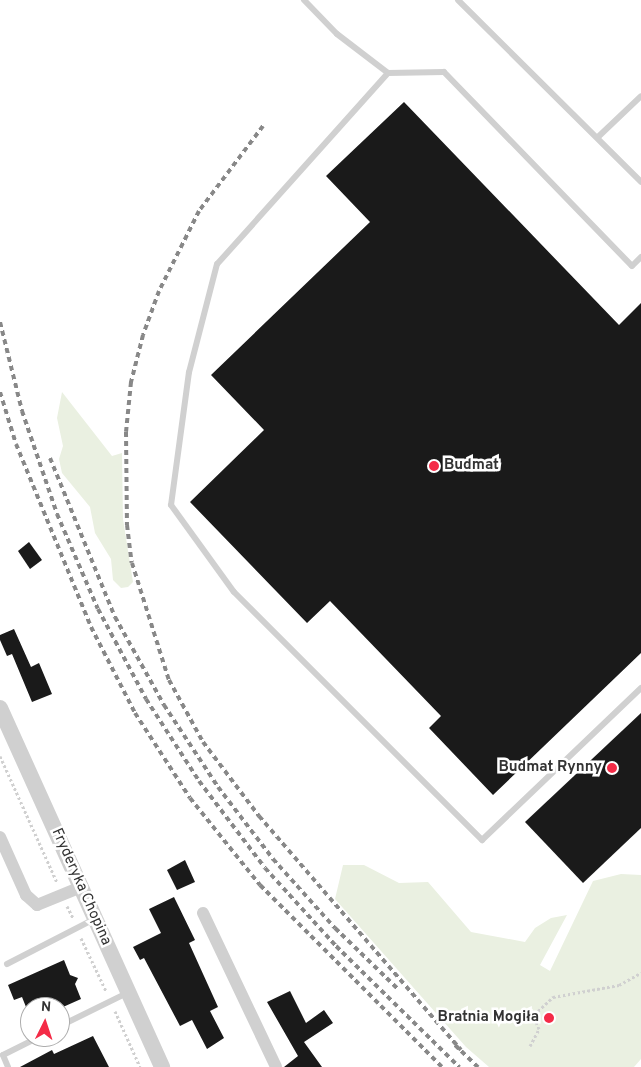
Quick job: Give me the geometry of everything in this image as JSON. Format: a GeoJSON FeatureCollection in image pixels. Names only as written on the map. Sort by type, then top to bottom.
{"type":"FeatureCollection","features":[{"type":"Feature","properties":{"kind":"street","name":"Fryderyka Chopina"},"geometry":{"type":"LineString","coordinates":[[0,708],[162,1067]]}},
{"type":"Feature","properties":{"kind":"street"},"geometry":{"type":"LineString","coordinates":[[0,837],[26,895],[37,905],[80,887]]}},
{"type":"Feature","properties":{"kind":"street"},"geometry":{"type":"LineString","coordinates":[[203,913],[276,1067]]}},
{"type":"Feature","properties":{"kind":"lane"},"geometry":{"type":"LineString","coordinates":[[304,0],[337,34],[388,73],[444,72],[632,266],[641,257]]}},
{"type":"Feature","properties":{"kind":"lane"},"geometry":{"type":"LineString","coordinates":[[458,0],[598,137],[641,182]]}},
{"type":"Feature","properties":{"kind":"lane"},"geometry":{"type":"LineString","coordinates":[[388,73],[217,264],[189,372],[171,505],[234,592],[482,840],[641,688]]}},
{"type":"Feature","properties":{"kind":"lane"},"geometry":{"type":"LineString","coordinates":[[598,137],[641,96]]}},
{"type":"Feature","properties":{"kind":"lane"},"geometry":{"type":"LineString","coordinates":[[6,964],[95,919]]}},
{"type":"Feature","properties":{"kind":"lane"},"geometry":{"type":"LineString","coordinates":[[70,1021],[128,993]]}},
{"type":"Feature","properties":{"kind":"lane"},"geometry":{"type":"LineString","coordinates":[[8,1067],[3,1055],[20,1046]]}},
{"type":"Feature","properties":{"kind":"path"},"geometry":{"type":"LineString","coordinates":[[0,756],[140,1067]]}},
{"type":"Feature","properties":{"kind":"path"},"geometry":{"type":"LineString","coordinates":[[530,1046],[539,1028],[535,1019],[538,1011],[553,997],[619,985],[641,973]]}},
{"type":"Feature","properties":{"kind":"green space"},"geometry":{"type":"Polygon","coordinates":[[[62,392],[112,456],[122,453],[123,519],[133,582],[128,587],[121,588],[113,580],[111,559],[95,533],[90,507],[62,473],[59,459],[63,446],[57,418],[62,392]]]}},
{"type":"Feature","properties":{"kind":"green space"},"geometry":{"type":"Polygon","coordinates":[[[343,865],[364,865],[399,883],[428,882],[471,932],[525,942],[535,928],[551,918],[567,915],[540,965],[550,971],[593,881],[621,874],[641,875],[641,1059],[634,1067],[489,1067],[466,1047],[335,899],[343,865]]]}},
{"type":"Feature","properties":{"kind":"building","name":"Budmat"},"geometry":{"type":"Polygon","coordinates":[[[404,102],[619,325],[641,303],[641,653],[493,795],[429,728],[441,716],[330,601],[307,623],[190,502],[264,430],[211,375],[370,222],[326,176],[404,102]]]}},
{"type":"Feature","properties":{"kind":"building"},"geometry":{"type":"Polygon","coordinates":[[[29,542],[42,560],[30,569],[18,551],[29,542]]]}},
{"type":"Feature","properties":{"kind":"building"},"geometry":{"type":"Polygon","coordinates":[[[14,629],[31,667],[39,663],[52,694],[32,702],[12,654],[7,656],[0,640],[0,635],[14,629]]]}},
{"type":"Feature","properties":{"kind":"building","name":"Budmat Rynny"},"geometry":{"type":"Polygon","coordinates":[[[641,713],[641,828],[583,883],[525,822],[641,713]]]}},
{"type":"Feature","properties":{"kind":"building"},"geometry":{"type":"Polygon","coordinates":[[[185,860],[195,882],[177,890],[167,870],[185,860]]]}},
{"type":"Feature","properties":{"kind":"building"},"geometry":{"type":"Polygon","coordinates":[[[174,897],[195,940],[189,943],[218,1007],[210,1011],[224,1038],[207,1049],[192,1020],[180,1026],[144,958],[140,960],[133,947],[161,933],[149,909],[174,897]]]}},
{"type":"Feature","properties":{"kind":"building"},"geometry":{"type":"Polygon","coordinates":[[[64,960],[70,975],[78,978],[75,984],[81,999],[70,1004],[70,997],[20,997],[14,1000],[8,985],[64,960]]]}},
{"type":"Feature","properties":{"kind":"building"},"geometry":{"type":"Polygon","coordinates":[[[290,991],[306,1023],[324,1010],[333,1023],[304,1042],[322,1067],[284,1067],[298,1056],[267,1002],[290,991]]]}},
{"type":"Feature","properties":{"kind":"building"},"geometry":{"type":"Polygon","coordinates":[[[93,1036],[109,1067],[20,1067],[52,1050],[54,1054],[93,1036]]]}},
{"type":"Feature","properties":{"kind":"railway"},"geometry":{"type":"LineString","coordinates":[[263,126],[199,211],[159,291],[143,335],[131,382],[126,432],[127,525],[132,563],[169,680],[203,742],[259,816],[461,1050]]}},
{"type":"Feature","properties":{"kind":"railway"},"geometry":{"type":"LineString","coordinates":[[0,322],[22,411],[57,514],[98,609],[146,699],[199,781],[265,868],[336,946],[459,1067]]}},
{"type":"Feature","properties":{"kind":"railway"},"geometry":{"type":"LineString","coordinates":[[0,392],[16,444],[91,627],[135,713],[190,798],[260,885],[442,1067]]}},
{"type":"Feature","properties":{"kind":"railway"},"geometry":{"type":"LineString","coordinates":[[50,458],[115,617],[164,705],[218,787],[273,859],[335,928],[398,989]]}},
{"type":"Feature","properties":{"kind":"railway"},"geometry":{"type":"LineString","coordinates":[[455,1045],[478,1067]]}},
{"type":"Feature","properties":{"kind":"place","name":"Budmat"},"geometry":{"type":"Point","coordinates":[434,466]}},
{"type":"Feature","properties":{"kind":"place","name":"Budmat Rynny"},"geometry":{"type":"Point","coordinates":[612,768]}},
{"type":"Feature","properties":{"kind":"place","name":"Bratnia Mogiła"},"geometry":{"type":"Point","coordinates":[549,1018]}}]}
